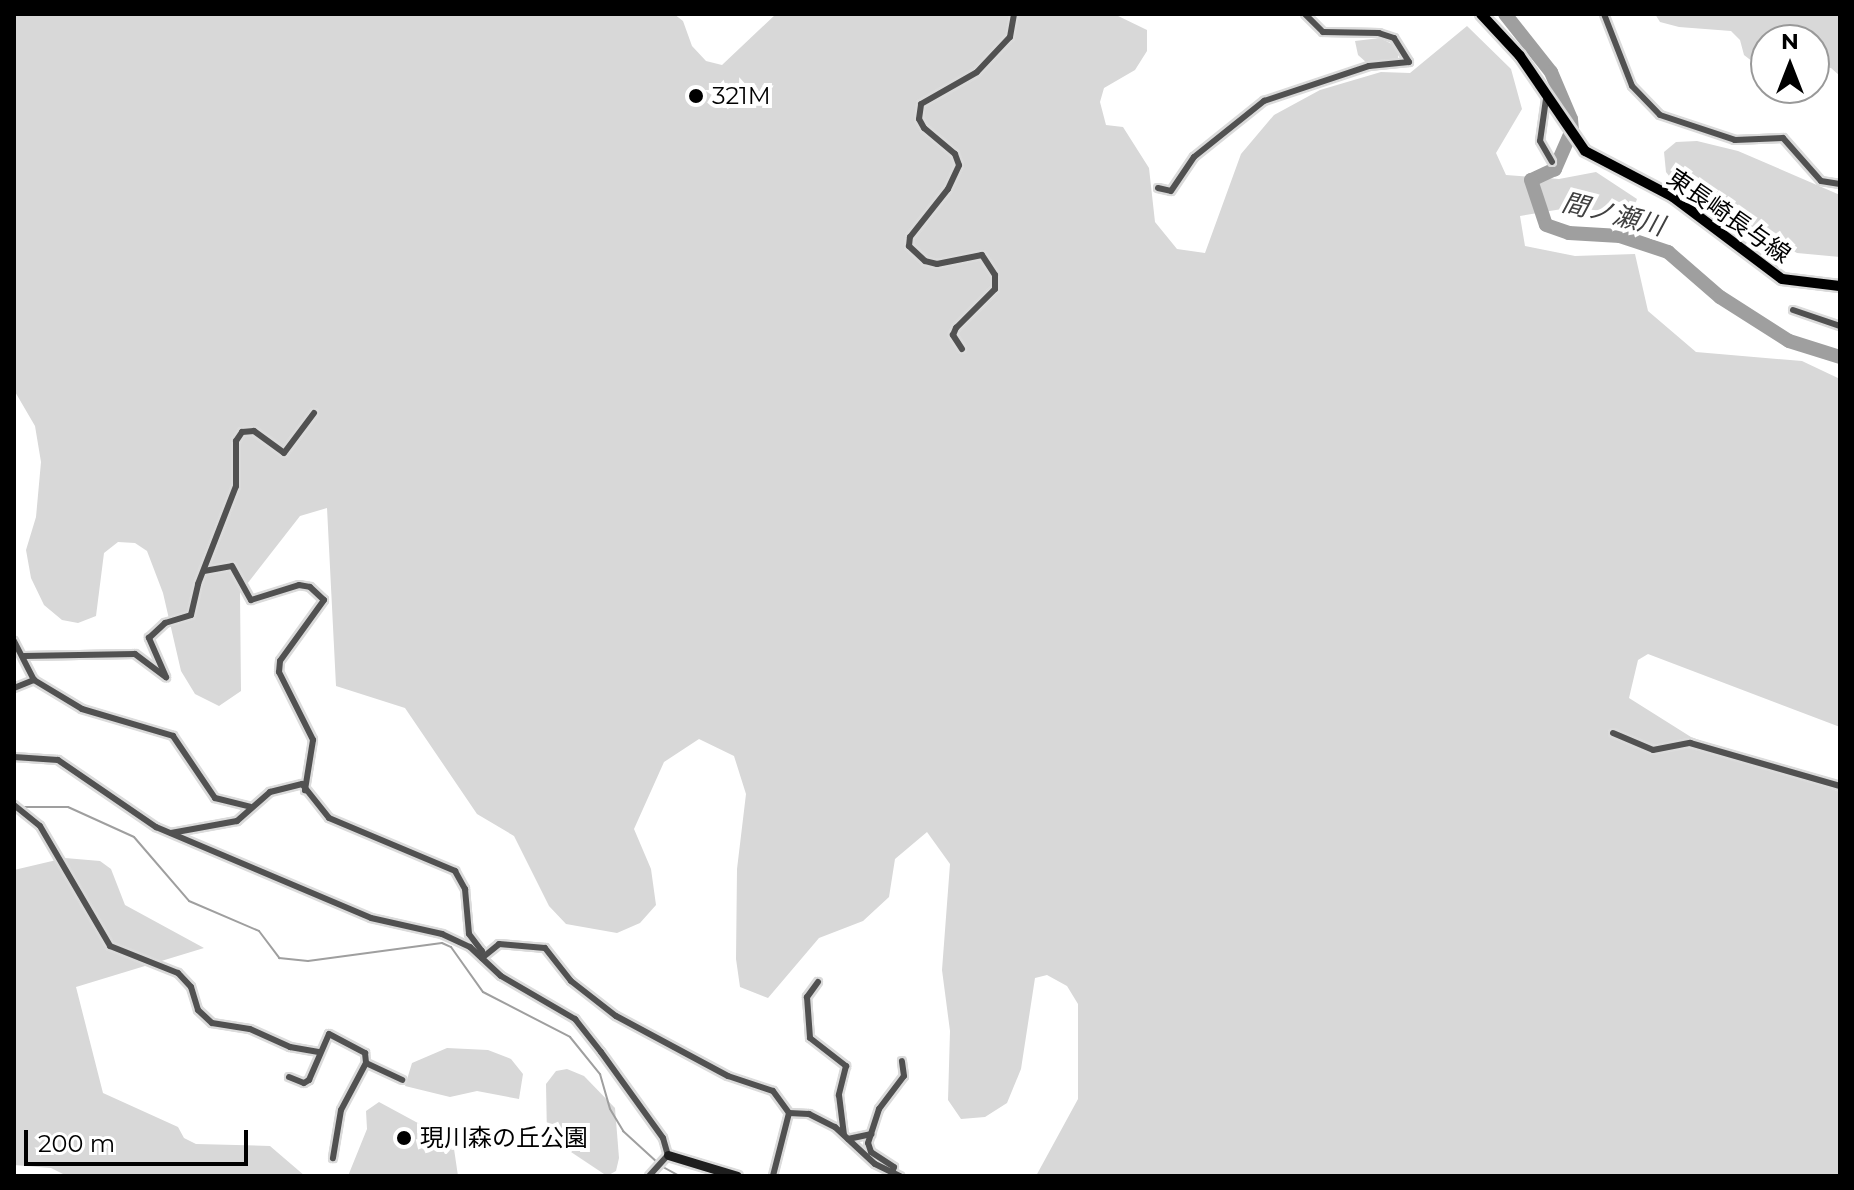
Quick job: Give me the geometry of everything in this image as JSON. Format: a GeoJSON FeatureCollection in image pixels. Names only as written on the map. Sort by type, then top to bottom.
{"type":"FeatureCollection","features":[{"type":"Feature","properties":{"kind":"main road","name":"東長崎長与線"},"geometry":{"type":"LineString","coordinates":[[1481,14],[1520,56],[1546,99],[1585,151],[1673,197],[1782,279],[1840,286]]}},
{"type":"Feature","properties":{"kind":"street"},"geometry":{"type":"LineString","coordinates":[[962,349],[953,335],[956,328],[995,289],[995,275],[982,255],[937,264],[925,261],[909,246],[910,237],[959,165],[955,154],[924,128],[919,119],[921,104],[977,72],[1010,37],[1014,14]]}},
{"type":"Feature","properties":{"kind":"street"},"geometry":{"type":"LineString","coordinates":[[1158,188],[1171,191],[1194,157],[1264,101],[1369,66],[1409,62],[1394,38],[1379,33],[1323,32],[1305,14]]}},
{"type":"Feature","properties":{"kind":"street"},"geometry":{"type":"LineString","coordinates":[[1604,14],[1632,86],[1660,115],[1735,140],[1783,138],[1821,181],[1840,184]]}},
{"type":"Feature","properties":{"kind":"street"},"geometry":{"type":"LineString","coordinates":[[1546,99],[1540,141],[1552,162]]}},
{"type":"Feature","properties":{"kind":"street"},"geometry":{"type":"LineString","coordinates":[[1793,310],[1840,326]]}},
{"type":"Feature","properties":{"kind":"street"},"geometry":{"type":"LineString","coordinates":[[24,656],[135,654],[166,677],[149,638],[165,623],[191,615],[236,486],[236,441],[242,432],[254,431],[284,453],[314,413]]}},
{"type":"Feature","properties":{"kind":"street"},"geometry":{"type":"LineString","coordinates":[[204,571],[232,566],[251,600],[299,585],[310,587],[324,600],[280,661],[279,672],[313,740],[305,790]]}},
{"type":"Feature","properties":{"kind":"street"},"geometry":{"type":"LineString","coordinates":[[14,641],[34,680],[82,709],[173,736],[215,798],[250,807]]}},
{"type":"Feature","properties":{"kind":"street"},"geometry":{"type":"LineString","coordinates":[[14,688],[34,680]]}},
{"type":"Feature","properties":{"kind":"street"},"geometry":{"type":"LineString","coordinates":[[1613,733],[1653,750],[1690,743],[1840,786]]}},
{"type":"Feature","properties":{"kind":"street"},"geometry":{"type":"LineString","coordinates":[[14,757],[58,760],[137,817],[171,833],[371,918],[456,938],[501,976],[575,1019],[651,1121],[666,1157]]}},
{"type":"Feature","properties":{"kind":"street"},"geometry":{"type":"LineString","coordinates":[[171,833],[237,821],[250,807],[291,784],[302,784],[329,818],[455,871],[465,889],[469,934],[482,951],[480,956]]}},
{"type":"Feature","properties":{"kind":"street"},"geometry":{"type":"LineString","coordinates":[[14,805],[40,826],[110,946],[178,973],[191,987],[198,1010],[212,1023],[250,1029],[290,1047],[319,1052]]}},
{"type":"Feature","properties":{"kind":"street"},"geometry":{"type":"LineString","coordinates":[[480,956],[499,944],[545,948],[571,981],[616,1016],[728,1076],[767,1088],[789,1113],[809,1114],[900,1176]]}},
{"type":"Feature","properties":{"kind":"street"},"geometry":{"type":"LineString","coordinates":[[818,982],[807,997],[810,1038],[846,1066],[839,1095],[846,1137]]}},
{"type":"Feature","properties":{"kind":"street"},"geometry":{"type":"LineString","coordinates":[[289,1077],[304,1083],[309,1080],[324,1038],[336,1034],[365,1053],[366,1063],[346,1095],[333,1158]]}},
{"type":"Feature","properties":{"kind":"street"},"geometry":{"type":"LineString","coordinates":[[892,1173],[894,1167],[871,1152],[871,1134],[879,1109],[904,1076],[902,1061]]}},
{"type":"Feature","properties":{"kind":"street"},"geometry":{"type":"LineString","coordinates":[[366,1063],[402,1080]]}},
{"type":"Feature","properties":{"kind":"street"},"geometry":{"type":"LineString","coordinates":[[773,1176],[789,1113]]}},
{"type":"Feature","properties":{"kind":"street"},"geometry":{"type":"LineString","coordinates":[[846,1137],[871,1134]]}},
{"type":"Feature","properties":{"kind":"street"},"geometry":{"type":"LineString","coordinates":[[649,1176],[666,1157]]}},
{"type":"Feature","properties":{"kind":"street"},"geometry":{"type":"LineString","coordinates":[[666,1157],[737,1176]]}},
{"type":"Feature","properties":{"kind":"shaded area"},"geometry":{"type":"Polygon","coordinates":[[[14,14],[674,14],[683,21],[692,46],[706,61],[722,65],[776,14],[1114,14],[1147,30],[1147,51],[1135,70],[1104,88],[1100,102],[1106,125],[1123,127],[1149,168],[1155,222],[1177,249],[1205,253],[1241,154],[1274,115],[1320,90],[1381,72],[1410,73],[1467,26],[1511,69],[1522,109],[1496,153],[1506,175],[1559,179],[1596,172],[1637,199],[1632,213],[1568,208],[1520,216],[1525,246],[1575,256],[1635,254],[1648,311],[1696,352],[1802,361],[1840,379],[1840,727],[1648,654],[1638,660],[1629,698],[1691,737],[1840,792],[1840,1176],[1036,1176],[1078,1099],[1078,1004],[1067,986],[1047,975],[1035,978],[1021,1069],[1007,1103],[985,1117],[961,1119],[948,1100],[950,1031],[942,970],[950,864],[927,832],[895,859],[889,897],[863,921],[819,938],[768,998],[740,987],[736,959],[737,869],[746,794],[734,756],[699,739],[664,762],[634,829],[651,869],[656,905],[640,923],[617,933],[566,924],[549,906],[514,836],[477,814],[405,708],[336,686],[327,508],[300,516],[240,593],[241,691],[219,706],[195,694],[181,671],[163,593],[147,551],[135,543],[118,542],[104,553],[96,616],[78,623],[62,620],[44,605],[31,578],[26,550],[36,517],[41,462],[35,426],[14,390],[14,14]]]}},
{"type":"Feature","properties":{"kind":"shaded area"},"geometry":{"type":"Polygon","coordinates":[[[1655,14],[1840,14],[1840,76],[1830,68],[1830,24],[1750,24],[1750,60],[1744,55],[1740,40],[1731,31],[1679,27],[1660,22],[1655,14]]]}},
{"type":"Feature","properties":{"kind":"shaded area"},"geometry":{"type":"Polygon","coordinates":[[[1380,38],[1398,47],[1398,60],[1367,63],[1358,55],[1355,41],[1380,38]]]}},
{"type":"Feature","properties":{"kind":"shaded area"},"geometry":{"type":"Polygon","coordinates":[[[1697,141],[1738,151],[1840,195],[1840,257],[1797,253],[1676,185],[1666,172],[1664,152],[1676,142],[1697,141]]]}},
{"type":"Feature","properties":{"kind":"shaded area"},"geometry":{"type":"Polygon","coordinates":[[[65,858],[100,861],[111,869],[125,905],[204,948],[76,987],[103,1093],[178,1127],[184,1138],[196,1144],[270,1146],[305,1176],[67,1176],[51,1168],[14,1165],[14,870],[65,858]]]}},
{"type":"Feature","properties":{"kind":"shaded area"},"geometry":{"type":"Polygon","coordinates":[[[447,1048],[488,1050],[511,1059],[523,1074],[519,1099],[477,1091],[450,1097],[405,1086],[412,1063],[447,1048]]]}},
{"type":"Feature","properties":{"kind":"shaded area"},"geometry":{"type":"Polygon","coordinates":[[[567,1069],[584,1076],[615,1108],[619,1158],[616,1171],[607,1176],[547,1136],[546,1084],[556,1071],[567,1069]]]}},
{"type":"Feature","properties":{"kind":"shaded area","name":"現川森の丘公園"},"geometry":{"type":"Polygon","coordinates":[[[379,1102],[453,1142],[458,1176],[348,1176],[367,1129],[366,1111],[379,1102]]]}},
{"type":"Feature","properties":{"kind":"waterway","name":"間ノ瀬川"},"geometry":{"type":"LineString","coordinates":[[1505,14],[1551,72],[1571,119],[1572,130],[1555,169],[1531,180],[1546,225],[1569,233],[1620,236],[1668,252],[1720,297],[1789,341],[1840,357]]}},
{"type":"Feature","properties":{"kind":"waterway"},"geometry":{"type":"LineString","coordinates":[[19,807],[68,807],[134,837],[189,901],[259,931],[279,958],[308,961],[442,943],[451,947],[483,992],[570,1037],[600,1074],[610,1109],[623,1131],[658,1163]]}},
{"type":"Feature","properties":{"kind":"waterway"},"geometry":{"type":"LineString","coordinates":[[663,1167],[679,1176]]}},
{"type":"Feature","properties":{"kind":"place","name":"321M"},"geometry":{"type":"Point","coordinates":[696,96]}},
{"type":"Feature","properties":{"kind":"place","name":"現川森の丘公園"},"geometry":{"type":"Point","coordinates":[404,1138]}}]}
